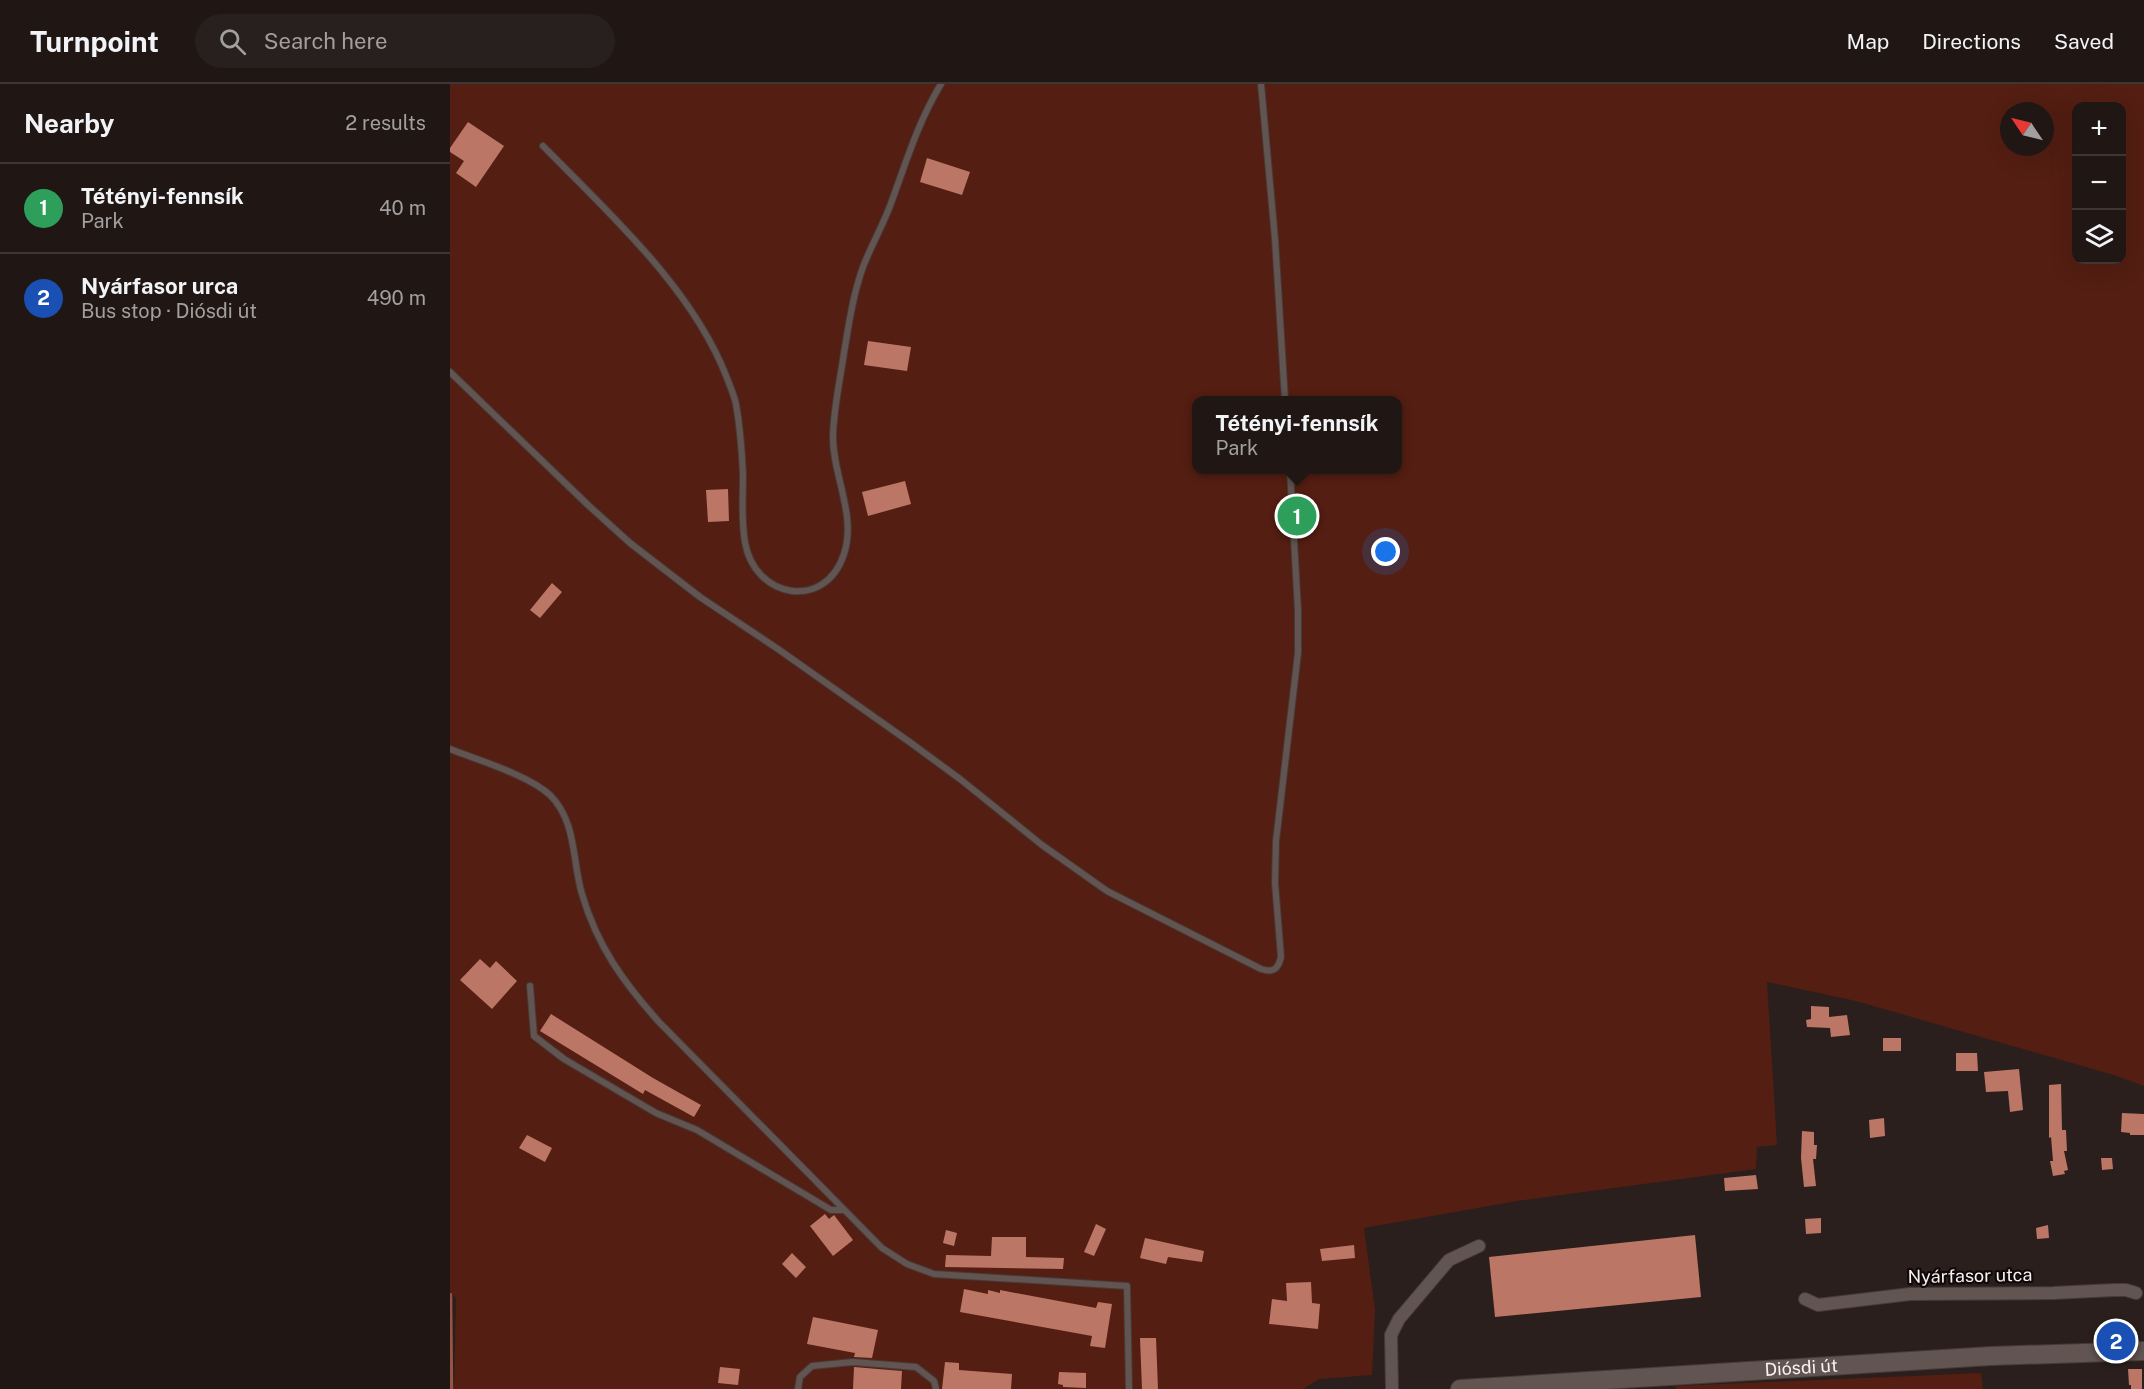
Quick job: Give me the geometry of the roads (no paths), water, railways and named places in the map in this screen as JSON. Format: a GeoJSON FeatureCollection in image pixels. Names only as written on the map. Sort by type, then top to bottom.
{"type":"FeatureCollection","features":[{"type":"Feature","properties":{"kind":"main road","name":"Diósdi út"},"geometry":{"type":"LineString","coordinates":[[1460,1389],[1657,1375],[2015,1355],[2144,1351]]}},
{"type":"Feature","properties":{"kind":"street"},"geometry":{"type":"LineString","coordinates":[[1392,1389],[1391,1335],[1399,1319],[1449,1260],[1479,1246]]}},
{"type":"Feature","properties":{"kind":"street","name":"Nyárfasor utca"},"geometry":{"type":"LineString","coordinates":[[1805,1299],[1818,1305],[1910,1294],[2053,1293],[2114,1290],[2136,1293]]}},
{"type":"Feature","properties":{"kind":"lane"},"geometry":{"type":"LineString","coordinates":[[543,146],[609,212],[693,310],[719,357],[735,402],[743,473],[742,529],[746,552],[762,578],[774,586],[796,592],[812,589],[824,582],[844,557],[848,540],[847,516],[833,458],[833,436],[851,305],[863,266],[887,213],[915,133],[941,84]]}},
{"type":"Feature","properties":{"kind":"lane"},"geometry":{"type":"LineString","coordinates":[[1261,84],[1275,239],[1285,396]]}},
{"type":"Feature","properties":{"kind":"lane"},"geometry":{"type":"LineString","coordinates":[[450,372],[630,543],[700,597],[911,743],[1042,845],[1107,891],[1269,971],[1279,966],[1281,957],[1275,883],[1276,841],[1298,652],[1298,598],[1290,474]]}},
{"type":"Feature","properties":{"kind":"lane"},"geometry":{"type":"LineString","coordinates":[[450,749],[529,781],[549,795],[562,812],[570,830],[581,893],[592,922],[609,958],[630,990],[882,1248],[907,1264],[934,1274],[1127,1286],[1129,1389]]}},
{"type":"Feature","properties":{"kind":"lane"},"geometry":{"type":"LineString","coordinates":[[530,986],[534,1036],[564,1059],[656,1113],[697,1130],[831,1210],[844,1210]]}},
{"type":"Feature","properties":{"kind":"lane"},"geometry":{"type":"LineString","coordinates":[[798,1389],[800,1377],[812,1366],[853,1362],[916,1367],[934,1381],[936,1389]]}},
{"type":"Feature","properties":{"kind":"waterway"},"geometry":{"type":"LineString","coordinates":[[450,1295],[451,1389]]}},
{"type":"Feature","properties":{"kind":"place","name":"Tétényi-fennsík"},"geometry":{"type":"Point","coordinates":[1297,516]}},
{"type":"Feature","properties":{"kind":"place","name":"Nyárfasor urca"},"geometry":{"type":"Point","coordinates":[2116,1341]}}]}
